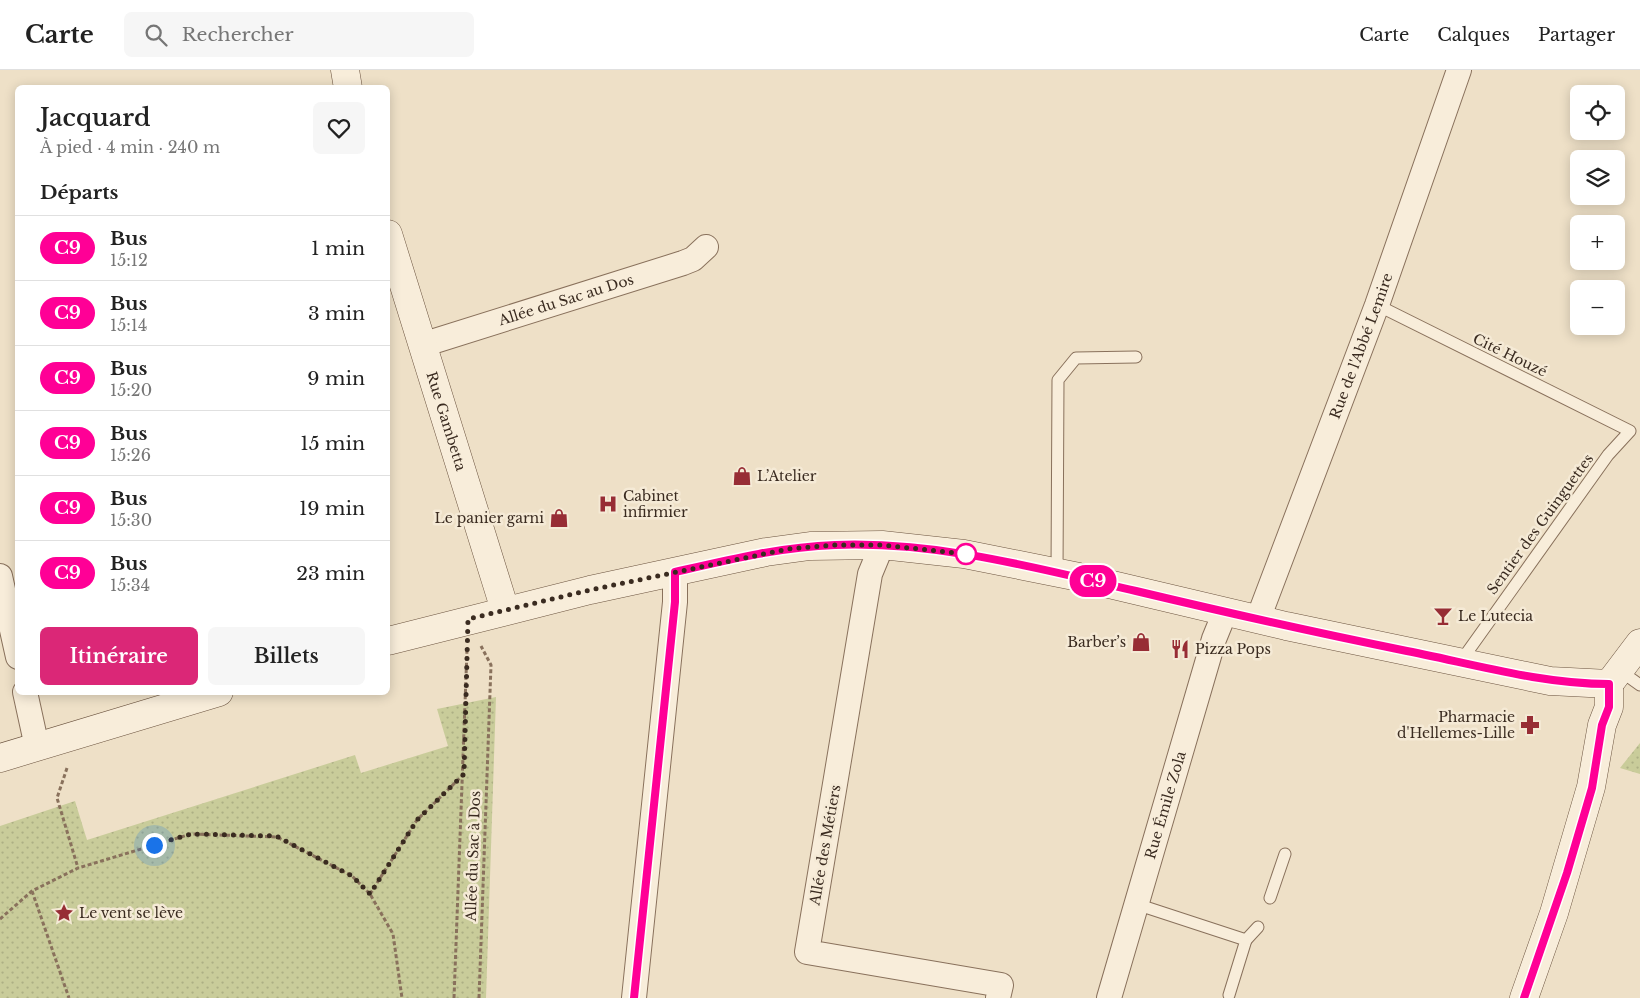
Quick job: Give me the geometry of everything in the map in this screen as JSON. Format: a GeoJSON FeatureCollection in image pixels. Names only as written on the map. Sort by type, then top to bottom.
{"type":"FeatureCollection","features":[{"type":"Feature","properties":{"kind":"street"},"geometry":{"type":"LineString","coordinates":[[345,70],[348,85]]}},
{"type":"Feature","properties":{"kind":"street","name":"Rue de l'Abbé Lemire"},"geometry":{"type":"LineString","coordinates":[[1258,619],[1376,305],[1459,70]]}},
{"type":"Feature","properties":{"kind":"street","name":"Rue Gambetta"},"geometry":{"type":"LineString","coordinates":[[390,241],[505,610]]}},
{"type":"Feature","properties":{"kind":"street","name":"Allée du Sac au Dos"},"geometry":{"type":"LineString","coordinates":[[422,345],[683,263],[693,259],[706,247]]}},
{"type":"Feature","properties":{"kind":"street"},"geometry":{"type":"LineString","coordinates":[[390,641],[505,610],[675,572],[795,548],[835,545],[882,545],[964,554],[1057,573],[1224,612],[1550,681],[1623,680]]}},
{"type":"Feature","properties":{"kind":"street","name":"Allée des Métiers"},"geometry":{"type":"LineString","coordinates":[[882,545],[870,574],[807,952],[999,992]]}},
{"type":"Feature","properties":{"kind":"street"},"geometry":{"type":"LineString","coordinates":[[634,998],[675,602],[675,572]]}},
{"type":"Feature","properties":{"kind":"street"},"geometry":{"type":"LineString","coordinates":[[0,576],[15,644]]}},
{"type":"Feature","properties":{"kind":"street","name":"Rue Émile Zola"},"geometry":{"type":"LineString","coordinates":[[1109,998],[1224,612]]}},
{"type":"Feature","properties":{"kind":"street"},"geometry":{"type":"LineString","coordinates":[[1524,998],[1559,897],[1592,788],[1602,725],[1640,642]]}},
{"type":"Feature","properties":{"kind":"street"},"geometry":{"type":"LineString","coordinates":[[26,695],[37,747]]}},
{"type":"Feature","properties":{"kind":"street"},"geometry":{"type":"LineString","coordinates":[[0,758],[209,695]]}},
{"type":"Feature","properties":{"kind":"lane","name":"Cité Houzé"},"geometry":{"type":"LineString","coordinates":[[1376,305],[1630,431]]}},
{"type":"Feature","properties":{"kind":"lane"},"geometry":{"type":"LineString","coordinates":[[1057,573],[1058,380],[1076,358],[1136,357]]}},
{"type":"Feature","properties":{"kind":"lane","name":"Sentier des Guinguettes"},"geometry":{"type":"LineString","coordinates":[[1460,662],[1608,455],[1630,431]]}},
{"type":"Feature","properties":{"kind":"lane"},"geometry":{"type":"LineString","coordinates":[[1270,898],[1285,854]]}},
{"type":"Feature","properties":{"kind":"lane"},"geometry":{"type":"LineString","coordinates":[[1136,904],[1246,940]]}},
{"type":"Feature","properties":{"kind":"lane"},"geometry":{"type":"LineString","coordinates":[[1229,995],[1246,940],[1258,927]]}},
{"type":"Feature","properties":{"kind":"path","name":"Allée du Sac à Dos"},"geometry":{"type":"LineString","coordinates":[[454,998],[464,774],[468,619]]}},
{"type":"Feature","properties":{"kind":"path","name":"Allée du Sac à Dos"},"geometry":{"type":"LineString","coordinates":[[468,619],[491,665],[479,998]]}},
{"type":"Feature","properties":{"kind":"path"},"geometry":{"type":"LineString","coordinates":[[77,736],[57,798],[78,868]]}},
{"type":"Feature","properties":{"kind":"path"},"geometry":{"type":"LineString","coordinates":[[370,894],[417,820],[464,774]]}},
{"type":"Feature","properties":{"kind":"path"},"geometry":{"type":"LineString","coordinates":[[0,919],[32,891],[78,868],[191,834],[276,836],[352,876],[370,894],[393,934],[402,998]]}},
{"type":"Feature","properties":{"kind":"path"},"geometry":{"type":"LineString","coordinates":[[32,891],[69,998]]}},
{"type":"Feature","properties":{"kind":"green space"},"geometry":{"type":"Polygon","coordinates":[[[496,697],[486,998],[0,998],[0,826],[75,801],[87,840],[355,755],[361,773],[448,746],[437,709],[496,697]]]}},
{"type":"Feature","properties":{"kind":"green space"},"geometry":{"type":"Polygon","coordinates":[[[1640,743],[1640,774],[1620,768],[1640,743]]]}},
{"type":"Feature","properties":{"kind":"bus line","name":"C9"},"geometry":{"type":"LineString","coordinates":[[634,998],[675,602],[675,572],[766,552],[810,546],[882,545],[964,554],[1079,577],[1286,626],[1550,681],[1609,684],[1609,707],[1602,725],[1592,788],[1567,873],[1524,998]]}},
{"type":"Feature","properties":{"kind":"place","name":"L’Atelier"},"geometry":{"type":"Point","coordinates":[742,476]}},
{"type":"Feature","properties":{"kind":"place","name":"Cabinet infirmier"},"geometry":{"type":"Point","coordinates":[608,504]}},
{"type":"Feature","properties":{"kind":"place","name":"Le panier garni"},"geometry":{"type":"Point","coordinates":[559,518]}},
{"type":"Feature","properties":{"kind":"place","name":"Le Lutecia"},"geometry":{"type":"Point","coordinates":[1443,616]}},
{"type":"Feature","properties":{"kind":"place","name":"Barber’s"},"geometry":{"type":"Point","coordinates":[1141,642]}},
{"type":"Feature","properties":{"kind":"place","name":"Pizza Pops"},"geometry":{"type":"Point","coordinates":[1180,649]}},
{"type":"Feature","properties":{"kind":"place","name":"Pharmacie d'Hellemes-Lille"},"geometry":{"type":"Point","coordinates":[1530,725]}},
{"type":"Feature","properties":{"kind":"place","name":"Le vent se lève"},"geometry":{"type":"Point","coordinates":[64,913]}},
{"type":"Feature","properties":{"kind":"route"},"geometry":{"type":"LineString","coordinates":[[154,845],[191,834],[276,836],[352,876],[370,894],[417,820],[464,774],[468,619],[590,590],[766,552],[810,546],[882,545],[966,554]]}}]}
